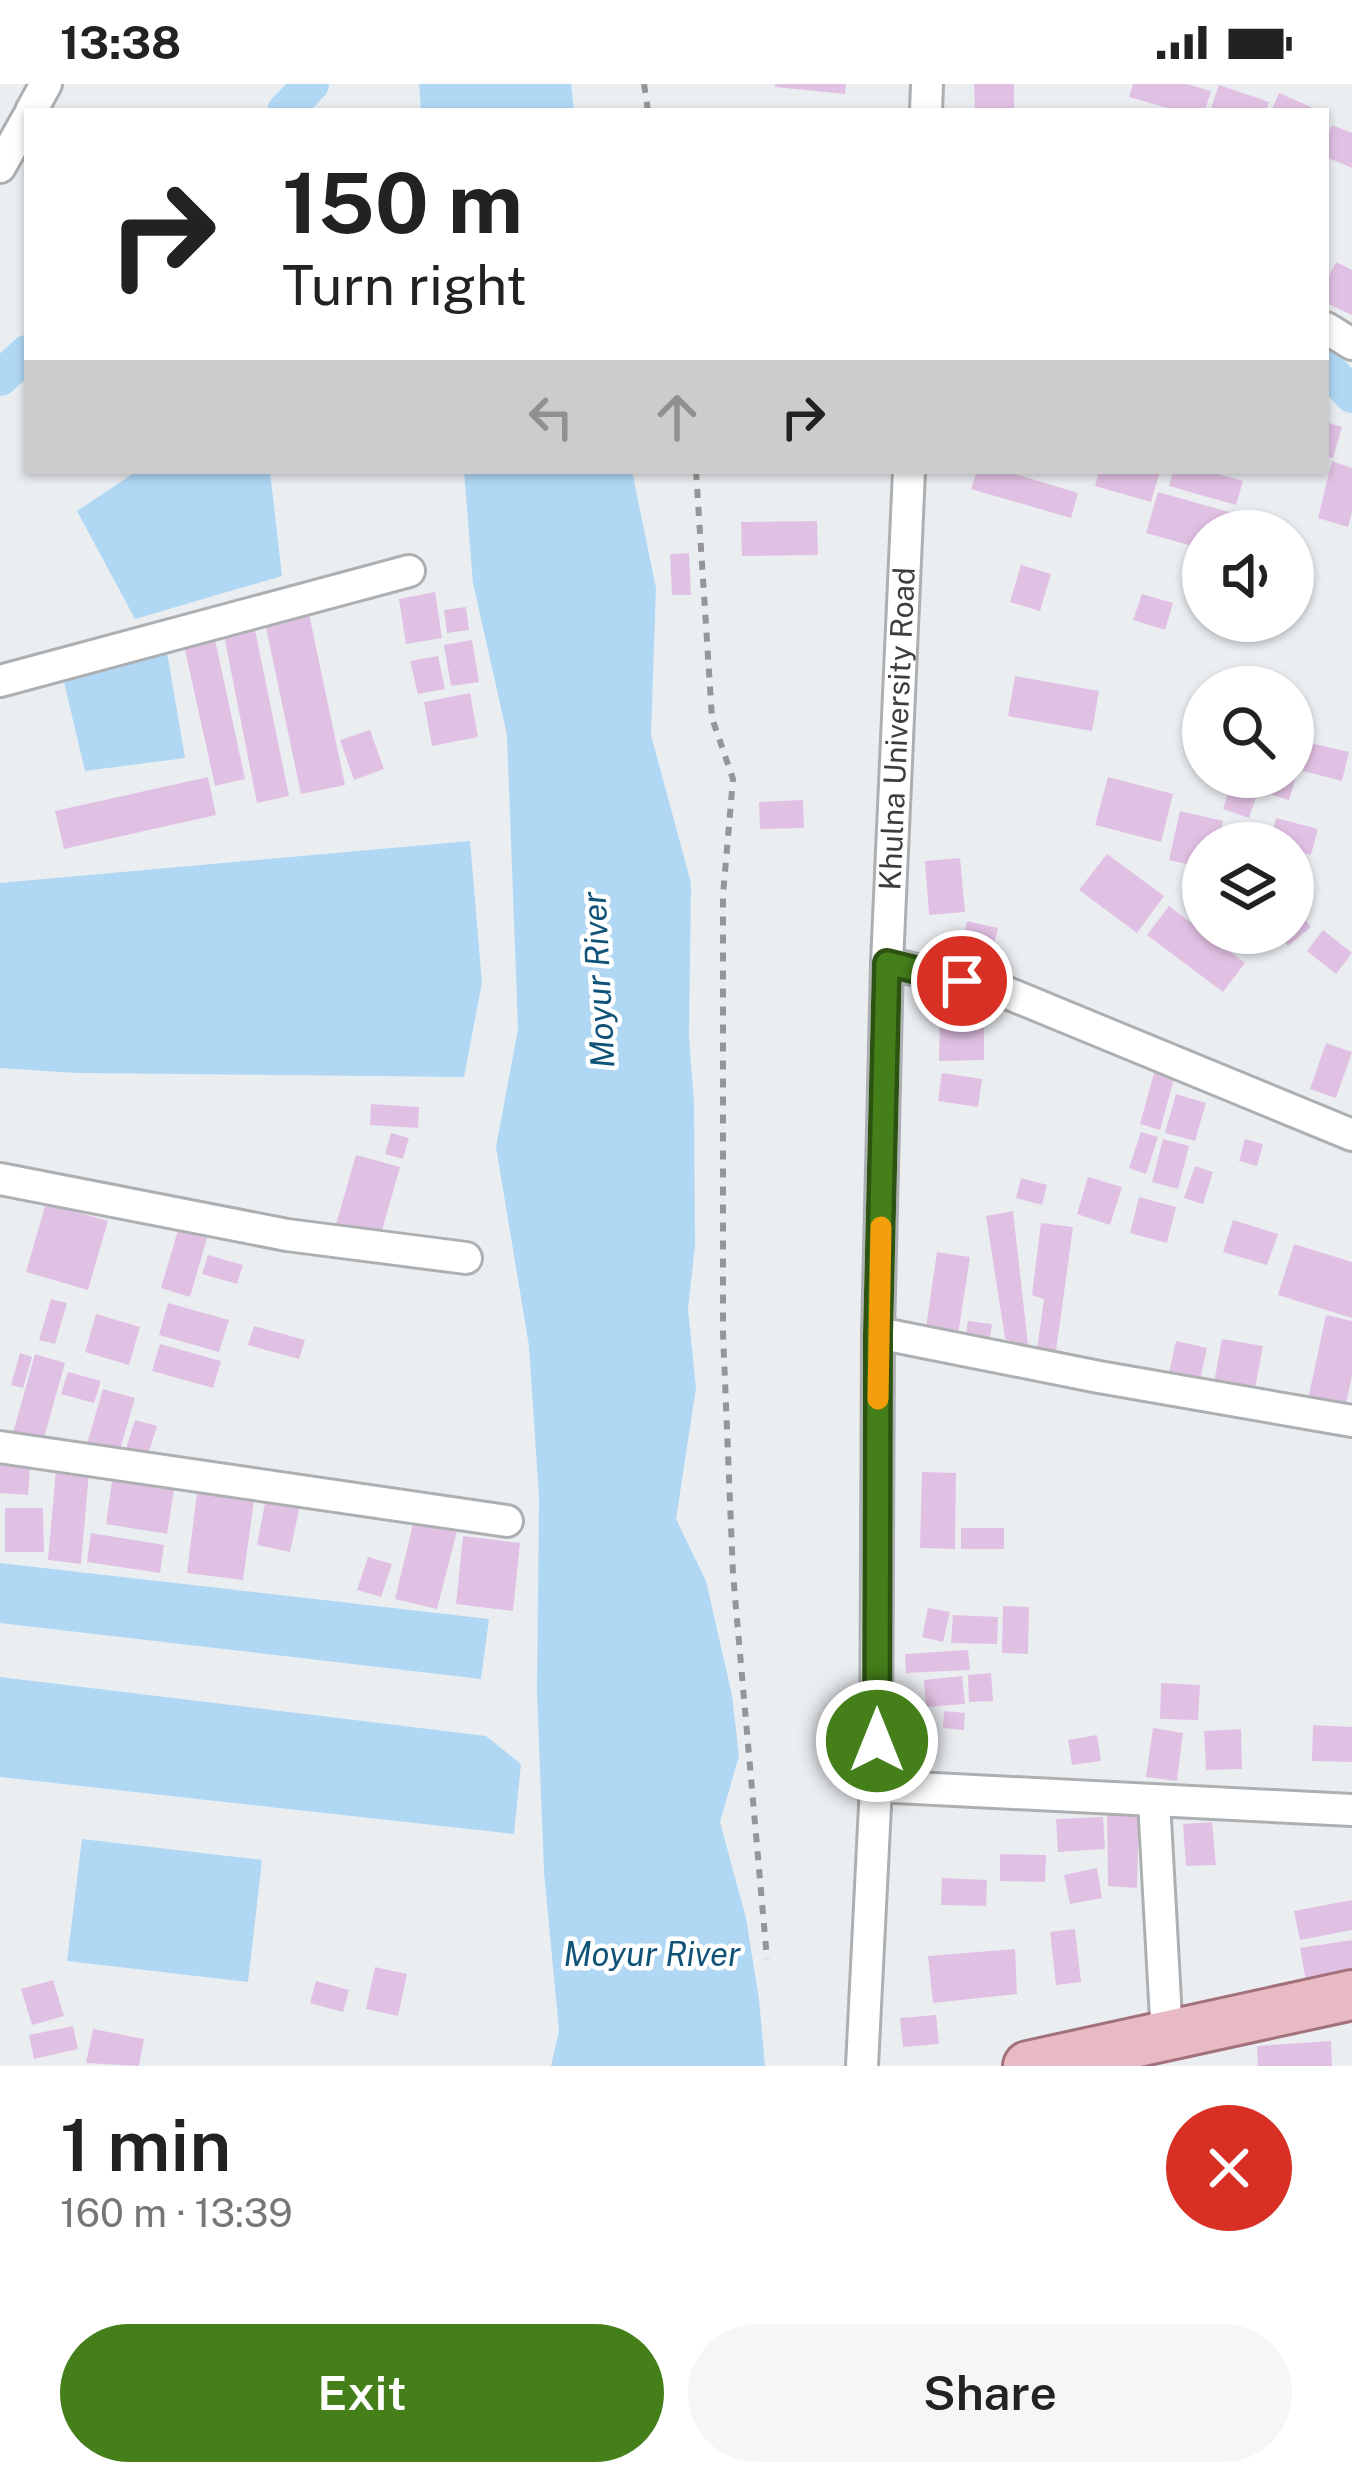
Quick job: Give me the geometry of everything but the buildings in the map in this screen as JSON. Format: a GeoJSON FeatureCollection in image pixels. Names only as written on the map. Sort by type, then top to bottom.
{"type":"FeatureCollection","features":[{"type":"Feature","properties":{"kind":"main road"},"geometry":{"type":"LineString","coordinates":[[1028,2066],[1352,1995]]}},
{"type":"Feature","properties":{"kind":"street"},"geometry":{"type":"LineString","coordinates":[[0,167],[24,124]]}},
{"type":"Feature","properties":{"kind":"street","name":"Khulna University Road"},"geometry":{"type":"LineString","coordinates":[[862,2066],[876,1786],[878,1334],[887,963],[909,474]]}},
{"type":"Feature","properties":{"kind":"street"},"geometry":{"type":"LineString","coordinates":[[0,681],[409,571]]}},
{"type":"Feature","properties":{"kind":"street"},"geometry":{"type":"LineString","coordinates":[[887,963],[1000,990],[1352,1135]]}},
{"type":"Feature","properties":{"kind":"street"},"geometry":{"type":"LineString","coordinates":[[0,1179],[287,1235],[466,1258]]}},
{"type":"Feature","properties":{"kind":"street"},"geometry":{"type":"LineString","coordinates":[[878,1334],[1352,1421]]}},
{"type":"Feature","properties":{"kind":"street"},"geometry":{"type":"LineString","coordinates":[[0,1447],[507,1521]]}},
{"type":"Feature","properties":{"kind":"street"},"geometry":{"type":"LineString","coordinates":[[876,1786],[1352,1810]]}},
{"type":"Feature","properties":{"kind":"street"},"geometry":{"type":"LineString","coordinates":[[1154,1801],[1167,2037]]}},
{"type":"Feature","properties":{"kind":"path"},"geometry":{"type":"LineString","coordinates":[[696,474],[712,718],[733,779],[723,895],[723,1333],[733,1574],[767,1959]]}},
{"type":"Feature","properties":{"kind":"water"},"geometry":{"type":"Polygon","coordinates":[[[419,84],[571,84],[574,108],[421,108],[419,84]]]}},
{"type":"Feature","properties":{"kind":"water"},"geometry":{"type":"Polygon","coordinates":[[[132,474],[270,474],[282,576],[135,619],[77,511],[132,474]]]}},
{"type":"Feature","properties":{"kind":"water","name":"Moyur River"},"geometry":{"type":"Polygon","coordinates":[[[464,474],[633,474],[656,588],[651,735],[691,883],[689,1036],[695,1245],[688,1309],[696,1388],[676,1519],[706,1581],[732,1695],[739,1756],[720,1822],[746,1918],[765,2066],[551,2066],[559,2031],[544,1872],[537,1692],[539,1497],[529,1346],[496,1147],[518,1029],[507,735],[473,583],[464,474]]]}},
{"type":"Feature","properties":{"kind":"water"},"geometry":{"type":"Polygon","coordinates":[[[167,652],[185,758],[85,771],[64,682],[167,652]]]}},
{"type":"Feature","properties":{"kind":"water"},"geometry":{"type":"Polygon","coordinates":[[[470,841],[482,983],[464,1077],[0,1068],[0,883],[470,841]]]}},
{"type":"Feature","properties":{"kind":"water"},"geometry":{"type":"Polygon","coordinates":[[[0,1563],[489,1619],[481,1679],[0,1623],[0,1563]]]}},
{"type":"Feature","properties":{"kind":"water"},"geometry":{"type":"Polygon","coordinates":[[[0,1677],[486,1736],[521,1764],[514,1834],[0,1777],[0,1677]]]}},
{"type":"Feature","properties":{"kind":"water"},"geometry":{"type":"Polygon","coordinates":[[[82,1839],[262,1860],[248,1982],[67,1961],[82,1839]]]}},
{"type":"Feature","properties":{"kind":"waterway"},"geometry":{"type":"LineString","coordinates":[[288,108],[311,84]]}},
{"type":"Feature","properties":{"kind":"waterway"},"geometry":{"type":"LineString","coordinates":[[0,378],[24,356]]}},
{"type":"Feature","properties":{"kind":"waterway"},"geometry":{"type":"LineString","coordinates":[[1329,370],[1352,395]]}},
{"type":"Feature","properties":{"kind":"slow traffic"},"geometry":{"type":"LineString","coordinates":[[878,1399],[881,1227]]}},
{"type":"Feature","properties":{"kind":"route"},"geometry":{"type":"LineString","coordinates":[[877,1741],[878,1334],[887,963],[962,981]]}}]}
